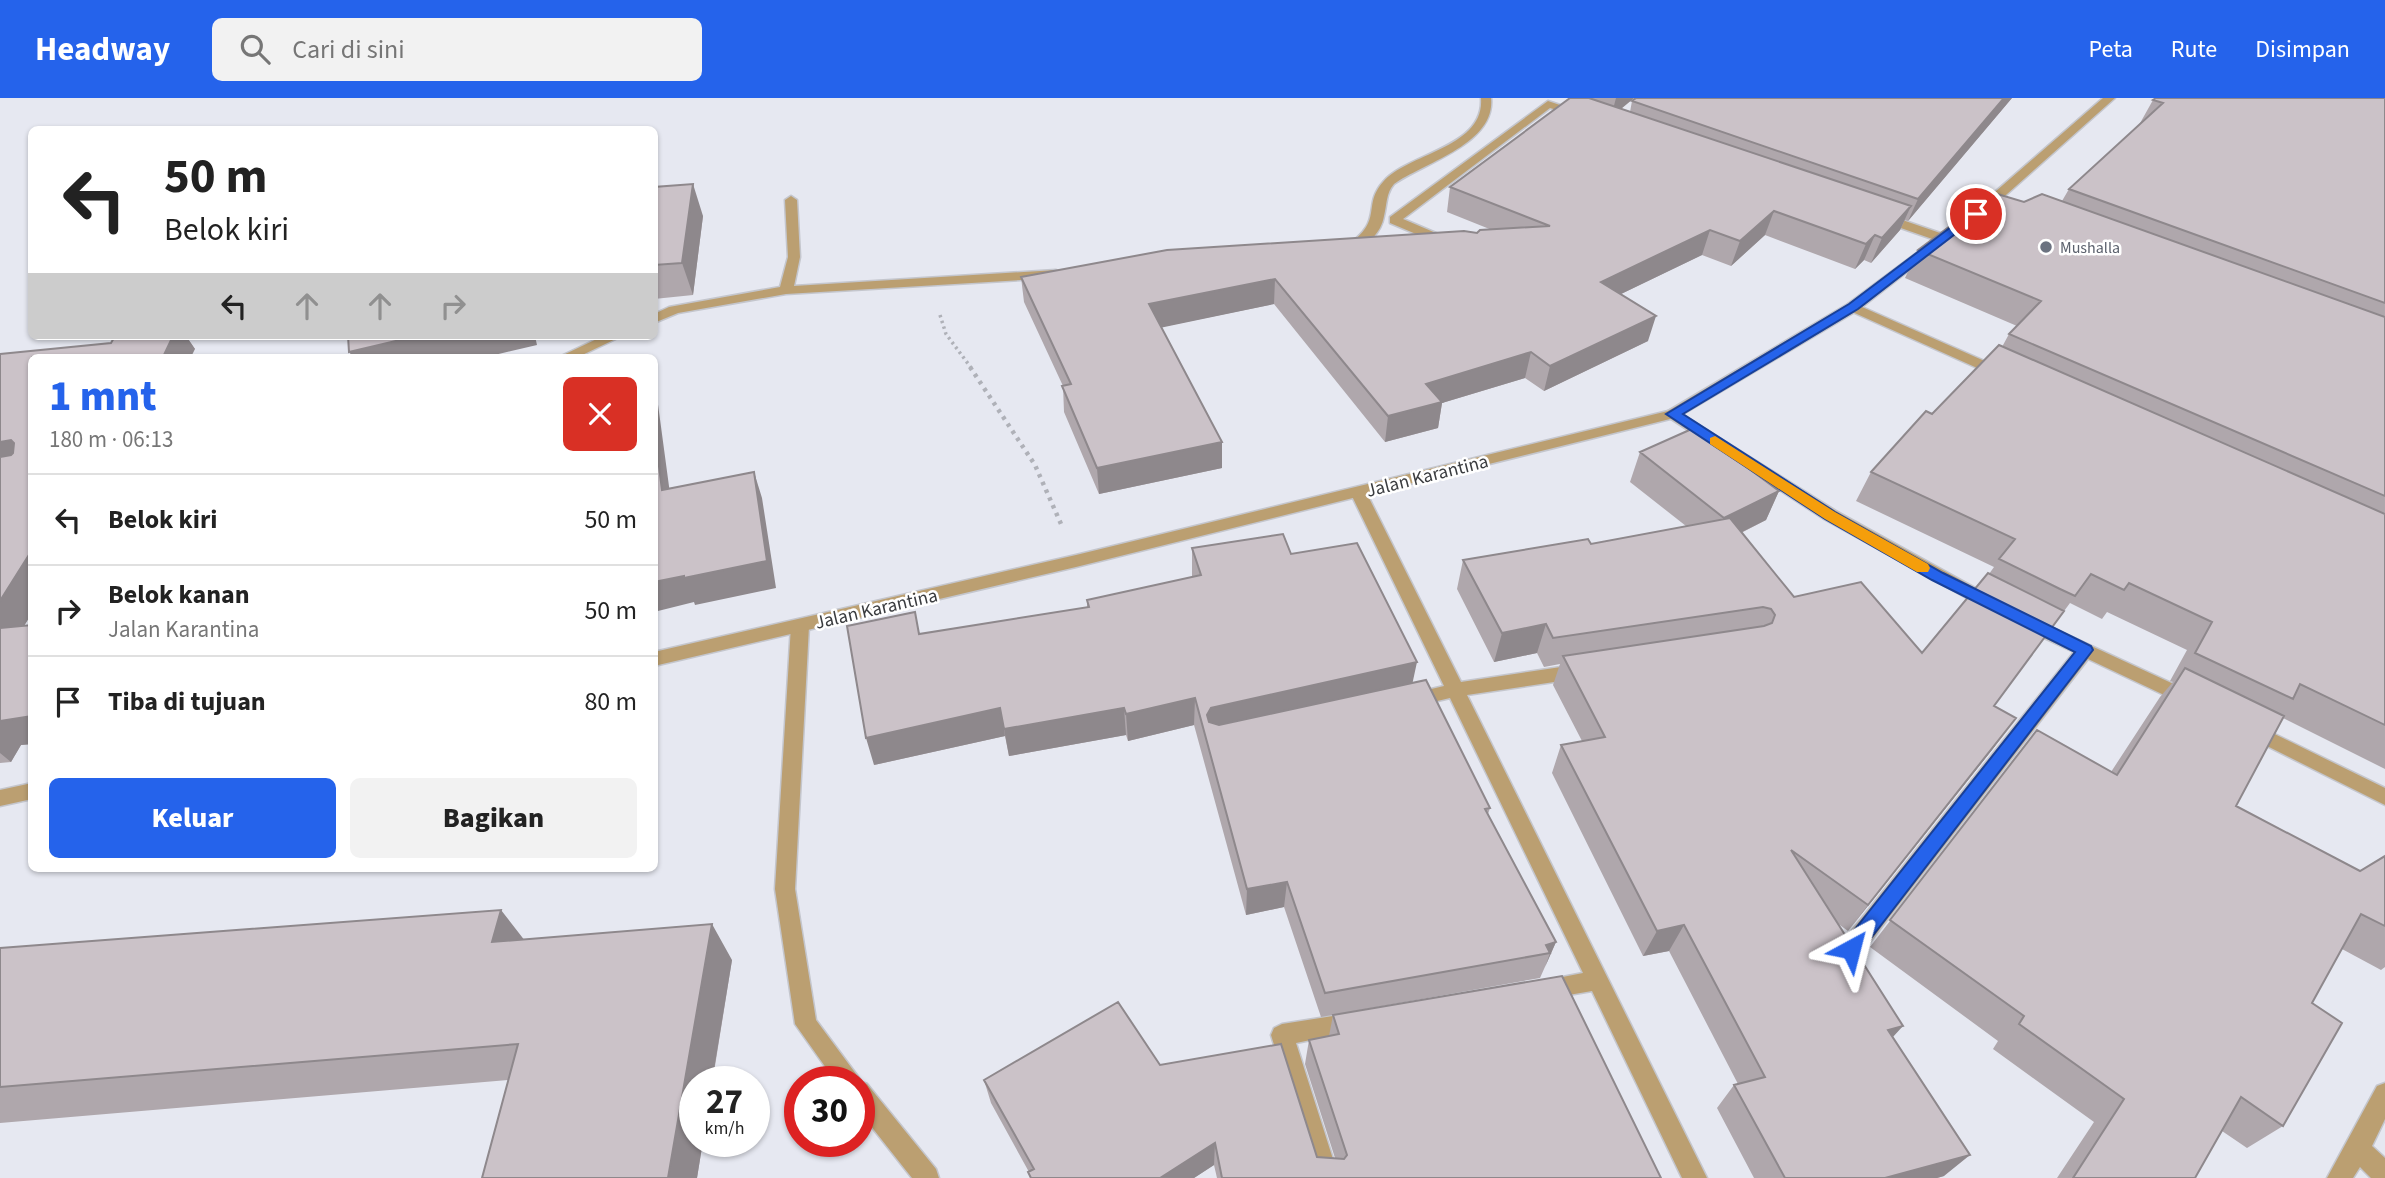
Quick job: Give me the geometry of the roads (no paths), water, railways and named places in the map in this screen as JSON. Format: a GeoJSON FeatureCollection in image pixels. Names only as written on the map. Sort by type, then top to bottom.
{"type":"FeatureCollection","features":[{"type":"Feature","properties":{"kind":"street"},"geometry":{"type":"LineString","coordinates":[[1330,256],[1341,255],[1364,241],[1377,224],[1380,200],[1388,182],[1465,141],[1478,124],[1487,103],[1486,98]]}},
{"type":"Feature","properties":{"kind":"street"},"geometry":{"type":"LineString","coordinates":[[1972,216],[1999,204],[2110,98]]}},
{"type":"Feature","properties":{"kind":"street"},"geometry":{"type":"LineString","coordinates":[[1455,247],[1394,220],[1548,104],[1588,116]]}},
{"type":"Feature","properties":{"kind":"street"},"geometry":{"type":"LineString","coordinates":[[786,290],[794,257],[791,200]]}},
{"type":"Feature","properties":{"kind":"street","name":"Jalan Karantina"},"geometry":{"type":"LineString","coordinates":[[658,658],[1076,561],[1673,414],[1853,307],[1947,235],[1864,211]]}},
{"type":"Feature","properties":{"kind":"street"},"geometry":{"type":"LineString","coordinates":[[658,317],[674,310],[786,290],[1074,273]]}},
{"type":"Feature","properties":{"kind":"street"},"geometry":{"type":"LineString","coordinates":[[1853,307],[2018,381]]}},
{"type":"Feature","properties":{"kind":"street"},"geometry":{"type":"LineString","coordinates":[[573,354],[606,340]]}},
{"type":"Feature","properties":{"kind":"street"},"geometry":{"type":"LineString","coordinates":[[1673,414],[1830,515],[1938,576],[2208,709]]}},
{"type":"Feature","properties":{"kind":"street"},"geometry":{"type":"LineString","coordinates":[[1358,492],[1695,1178]]}},
{"type":"Feature","properties":{"kind":"street"},"geometry":{"type":"LineString","coordinates":[[800,626],[786,889],[806,1024],[839,1066]]}},
{"type":"Feature","properties":{"kind":"street"},"geometry":{"type":"LineString","coordinates":[[1851,949],[2085,650]]}},
{"type":"Feature","properties":{"kind":"street"},"geometry":{"type":"LineString","coordinates":[[1389,705],[1455,690],[1602,668]]}},
{"type":"Feature","properties":{"kind":"street"},"geometry":{"type":"LineString","coordinates":[[2232,720],[2385,797]]}},
{"type":"Feature","properties":{"kind":"street"},"geometry":{"type":"LineString","coordinates":[[0,798],[28,792]]}},
{"type":"Feature","properties":{"kind":"street"},"geometry":{"type":"LineString","coordinates":[[1529,992],[1598,980]]}},
{"type":"Feature","properties":{"kind":"street"},"geometry":{"type":"LineString","coordinates":[[1327,1178],[1282,1035],[1378,1018]]}},
{"type":"Feature","properties":{"kind":"street"},"geometry":{"type":"LineString","coordinates":[[2339,1178],[2358,1149],[2385,1094]]}},
{"type":"Feature","properties":{"kind":"street"},"geometry":{"type":"LineString","coordinates":[[875,1112],[927,1178]]}},
{"type":"Feature","properties":{"kind":"street"},"geometry":{"type":"LineString","coordinates":[[2358,1149],[2385,1175]]}},
{"type":"Feature","properties":{"kind":"place","name":"Mushalla"},"geometry":{"type":"Point","coordinates":[2046,247]}}]}
